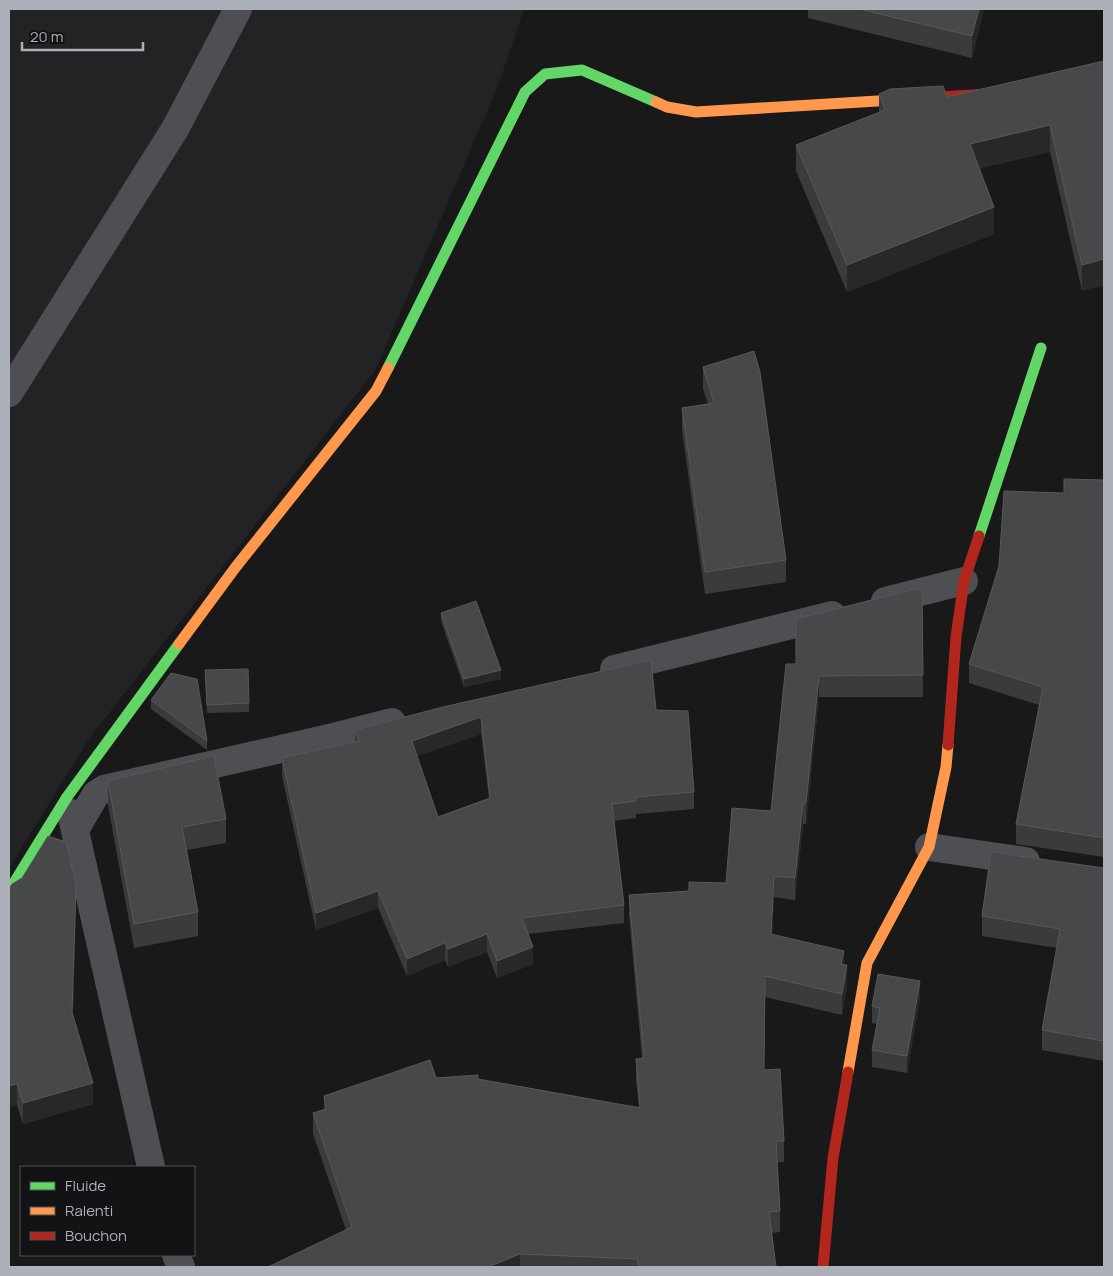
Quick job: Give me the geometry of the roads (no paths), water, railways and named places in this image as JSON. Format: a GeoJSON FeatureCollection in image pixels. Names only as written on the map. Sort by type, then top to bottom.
{"type":"FeatureCollection","features":[{"type":"Feature","properties":{"kind":"street"},"geometry":{"type":"LineString","coordinates":[[9,392],[174,129],[238,9]]}},
{"type":"Feature","properties":{"kind":"street"},"geometry":{"type":"LineString","coordinates":[[9,891],[67,797],[235,568],[376,390],[525,92],[534,82],[545,74],[582,70],[667,107],[696,112],[995,94]]}},
{"type":"Feature","properties":{"kind":"street"},"geometry":{"type":"LineString","coordinates":[[823,1267],[833,1158],[867,963],[929,847],[946,767],[956,637],[964,581],[1041,348]]}},
{"type":"Feature","properties":{"kind":"street"},"geometry":{"type":"LineString","coordinates":[[588,675],[964,581]]}},
{"type":"Feature","properties":{"kind":"street"},"geometry":{"type":"LineString","coordinates":[[74,830],[96,794],[104,790],[321,740],[412,716]]}},
{"type":"Feature","properties":{"kind":"street"},"geometry":{"type":"LineString","coordinates":[[67,797],[151,1166]]}},
{"type":"Feature","properties":{"kind":"street"},"geometry":{"type":"LineString","coordinates":[[929,847],[1046,864]]}}]}
